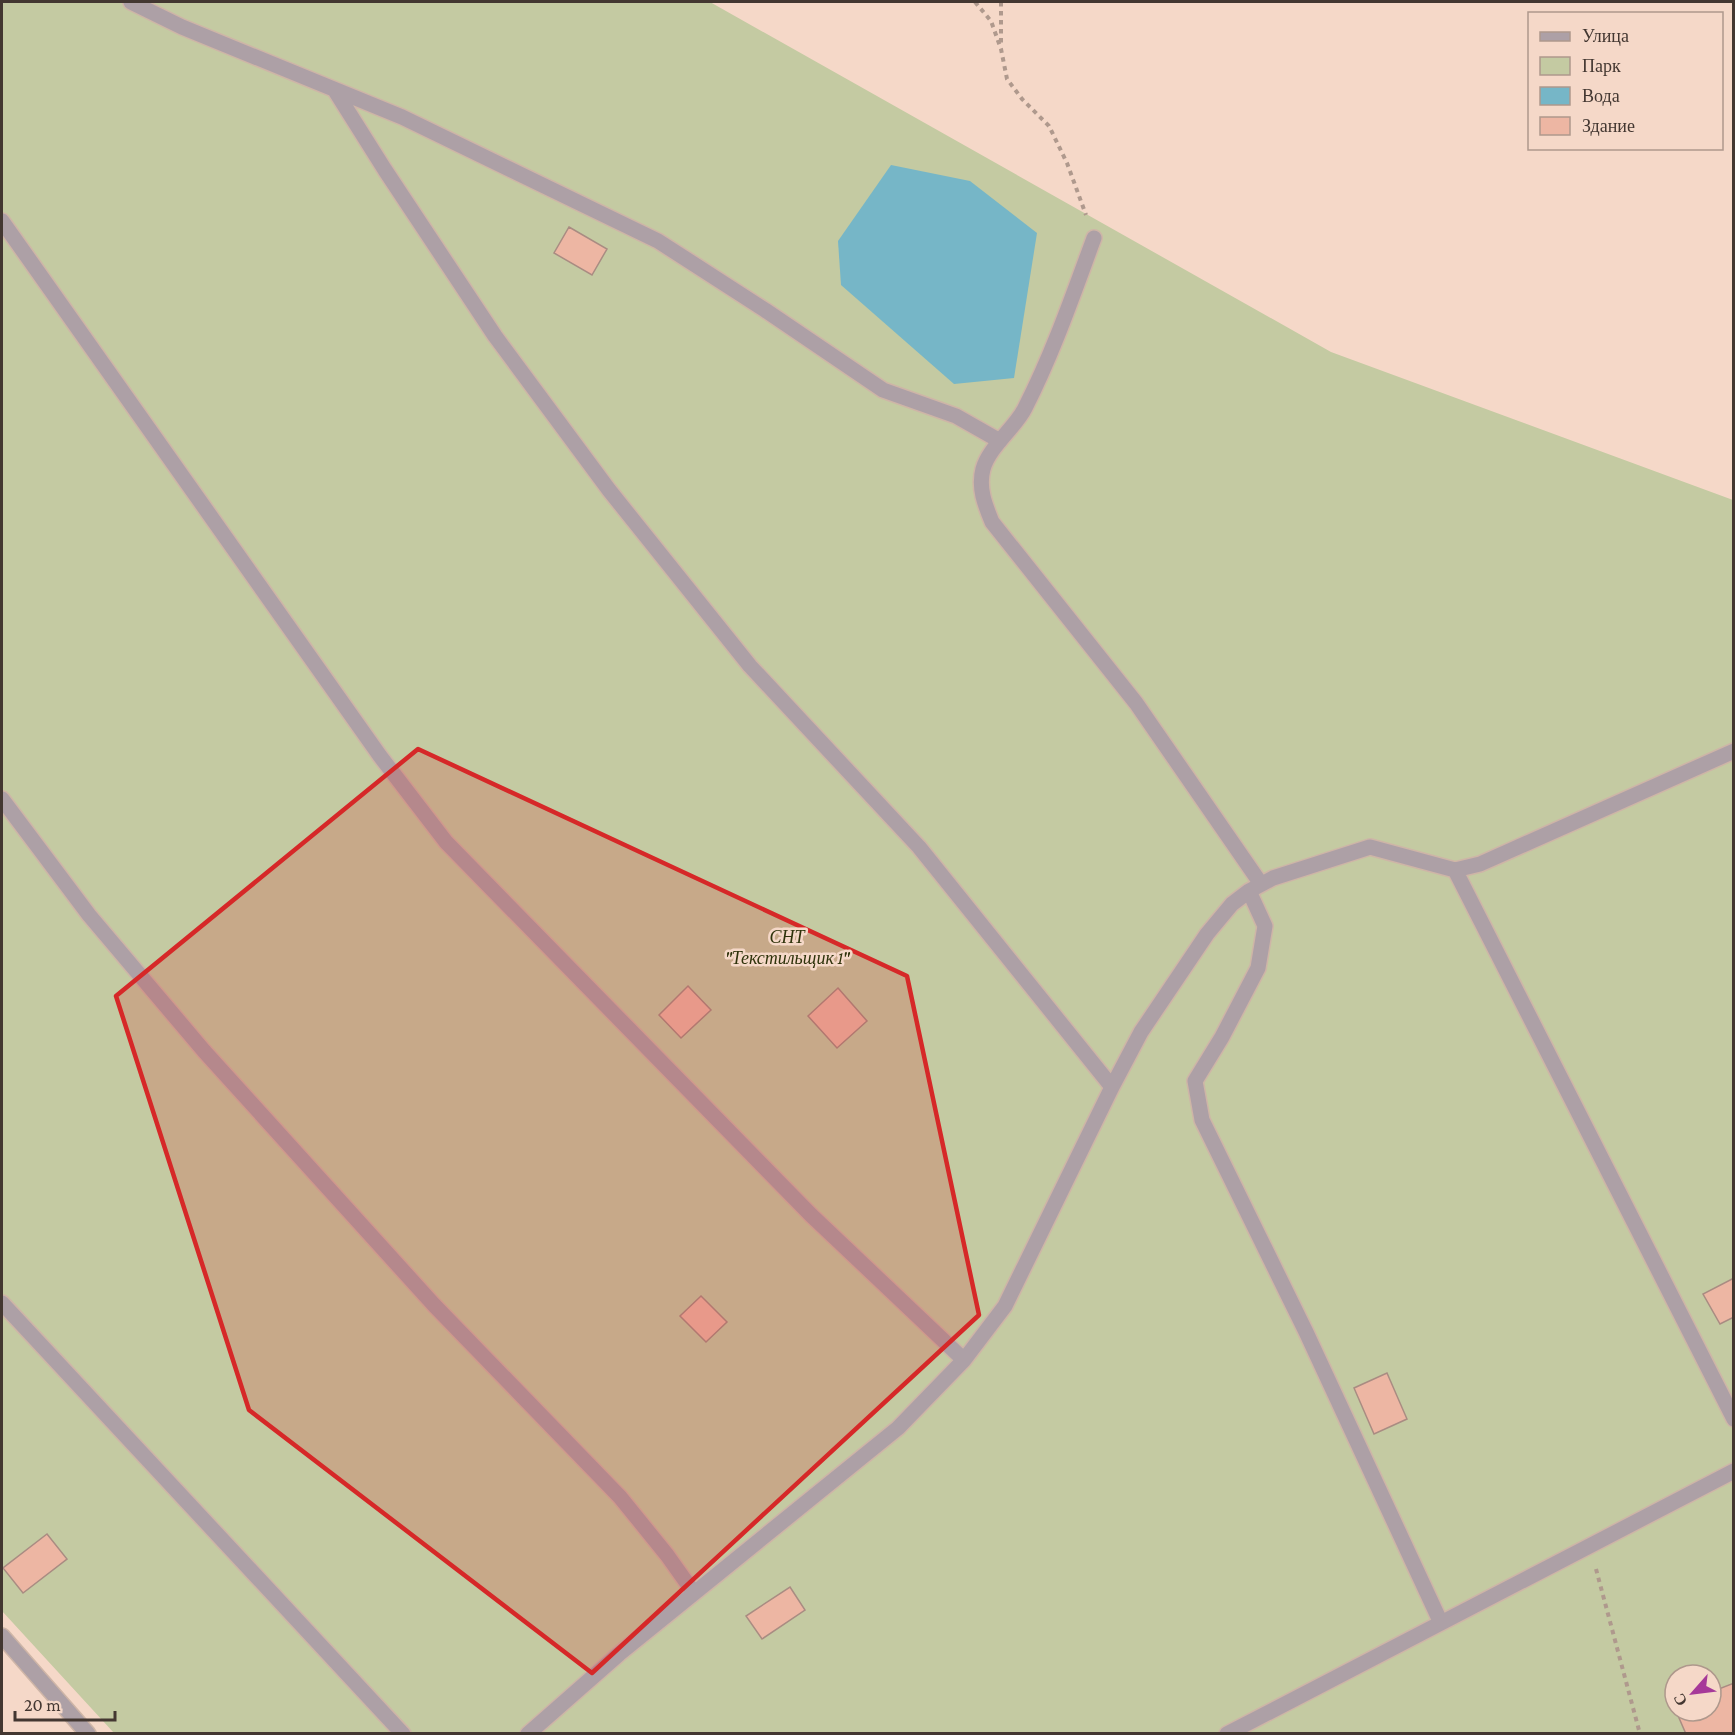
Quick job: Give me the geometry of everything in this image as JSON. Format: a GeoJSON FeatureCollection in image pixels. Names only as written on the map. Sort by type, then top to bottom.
{"type":"FeatureCollection","features":[{"type":"Feature","properties":{"kind":"street"},"geometry":{"type":"LineString","coordinates":[[131,2],[182,27],[402,117],[658,241],[883,390],[956,416],[1000,441]]}},
{"type":"Feature","properties":{"kind":"street"},"geometry":{"type":"LineString","coordinates":[[334,89],[495,336],[609,490],[750,666],[919,846],[1112,1086]]}},
{"type":"Feature","properties":{"kind":"street"},"geometry":{"type":"LineString","coordinates":[[2,221],[380,756],[446,842],[811,1215],[964,1360]]}},
{"type":"Feature","properties":{"kind":"street"},"geometry":{"type":"LineString","coordinates":[[1094,238],[1059,332],[1024,411],[1000,441],[983,468],[981,496],[992,522],[1136,703],[1255,888],[1264,926],[1258,968],[1222,1037],[1195,1081],[1202,1120],[1306,1332],[1441,1623]]}},
{"type":"Feature","properties":{"kind":"street"},"geometry":{"type":"LineString","coordinates":[[528,1734],[619,1654],[898,1428],[964,1360],[1005,1306],[1112,1086],[1141,1032],[1207,934],[1232,904],[1272,878],[1370,847],[1455,870],[1480,864],[1734,752]]}},
{"type":"Feature","properties":{"kind":"street"},"geometry":{"type":"LineString","coordinates":[[2,800],[89,915],[204,1051],[434,1305],[620,1497],[667,1555],[694,1593]]}},
{"type":"Feature","properties":{"kind":"street"},"geometry":{"type":"LineString","coordinates":[[1455,870],[1734,1419]]}},
{"type":"Feature","properties":{"kind":"street"},"geometry":{"type":"LineString","coordinates":[[2,1303],[403,1734]]}},
{"type":"Feature","properties":{"kind":"street"},"geometry":{"type":"LineString","coordinates":[[1227,1734],[1734,1471]]}},
{"type":"Feature","properties":{"kind":"street"},"geometry":{"type":"LineString","coordinates":[[2,1636],[88,1734]]}},
{"type":"Feature","properties":{"kind":"path"},"geometry":{"type":"LineString","coordinates":[[975,2],[991,21],[1001,49],[1007,79],[1022,99],[1048,126],[1067,163],[1094,238]]}},
{"type":"Feature","properties":{"kind":"path"},"geometry":{"type":"LineString","coordinates":[[1000,2],[1001,49]]}},
{"type":"Feature","properties":{"kind":"path"},"geometry":{"type":"LineString","coordinates":[[1590,1545],[1640,1734]]}},
{"type":"Feature","properties":{"kind":"highlighted area"},"geometry":{"type":"Polygon","coordinates":[[[418,749],[907,976],[979,1315],[592,1673],[249,1410],[116,996],[418,749]]]}},
{"type":"Feature","properties":{"kind":"green space","name":"СНТ \"Текстильщик 1\""},"geometry":{"type":"Polygon","coordinates":[[[2,2],[710,2],[1331,352],[1733,500],[1733,1733],[114,1733],[2,1611],[2,2]]]}},
{"type":"Feature","properties":{"kind":"water"},"geometry":{"type":"Polygon","coordinates":[[[891,165],[970,181],[1037,233],[1014,378],[954,384],[841,285],[838,241],[891,165]]]}},
{"type":"Feature","properties":{"kind":"building"},"geometry":{"type":"Polygon","coordinates":[[[569,227],[607,249],[592,275],[554,253],[569,227]]]}},
{"type":"Feature","properties":{"kind":"building"},"geometry":{"type":"Polygon","coordinates":[[[688,986],[711,1010],[681,1038],[659,1015],[688,986]]]}},
{"type":"Feature","properties":{"kind":"building"},"geometry":{"type":"Polygon","coordinates":[[[838,988],[867,1021],[837,1048],[808,1016],[838,988]]]}},
{"type":"Feature","properties":{"kind":"building"},"geometry":{"type":"Polygon","coordinates":[[[1734,1278],[1734,1317],[1720,1324],[1703,1294],[1734,1278]]]}},
{"type":"Feature","properties":{"kind":"building"},"geometry":{"type":"Polygon","coordinates":[[[701,1296],[727,1322],[706,1342],[680,1316],[701,1296]]]}},
{"type":"Feature","properties":{"kind":"building"},"geometry":{"type":"Polygon","coordinates":[[[1387,1373],[1407,1419],[1374,1434],[1354,1388],[1387,1373]]]}},
{"type":"Feature","properties":{"kind":"building"},"geometry":{"type":"Polygon","coordinates":[[[47,1534],[67,1559],[23,1593],[3,1568],[47,1534]]]}},
{"type":"Feature","properties":{"kind":"building"},"geometry":{"type":"Polygon","coordinates":[[[790,1587],[805,1610],[762,1639],[746,1616],[790,1587]]]}},
{"type":"Feature","properties":{"kind":"building"},"geometry":{"type":"Polygon","coordinates":[[[1734,1683],[1734,1734],[1686,1734],[1681,1723],[1723,1723],[1723,1687],[1734,1683]]]}}]}
